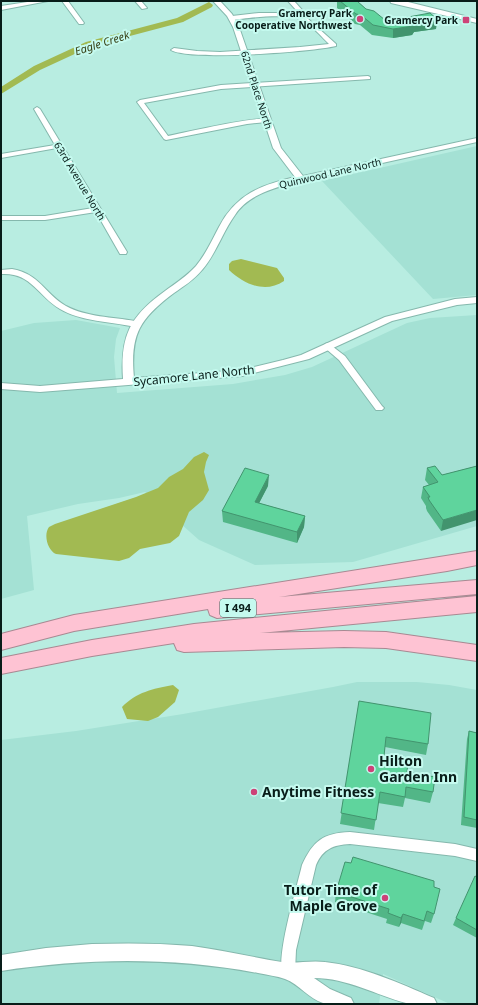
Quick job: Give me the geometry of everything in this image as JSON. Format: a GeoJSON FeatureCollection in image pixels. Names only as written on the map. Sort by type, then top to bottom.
{"type":"FeatureCollection","features":[{"type":"Feature","properties":{"kind":"highway"},"geometry":{"type":"LineString","coordinates":[[360,576],[407,563],[477,550]]}},
{"type":"Feature","properties":{"kind":"highway"},"geometry":{"type":"LineString","coordinates":[[1,642],[74,623],[477,558]]}},
{"type":"Feature","properties":{"kind":"highway","name":"I 494"},"geometry":{"type":"LineString","coordinates":[[1,642],[150,618],[221,610],[477,587]]}},
{"type":"Feature","properties":{"kind":"highway","name":"I 494"},"geometry":{"type":"LineString","coordinates":[[1,666],[92,648],[194,632],[477,604]]}},
{"type":"Feature","properties":{"kind":"highway"},"geometry":{"type":"LineString","coordinates":[[92,648],[344,639],[403,642],[477,653]]}},
{"type":"Feature","properties":{"kind":"main road"},"geometry":{"type":"LineString","coordinates":[[394,1],[415,4],[477,19]]}},
{"type":"Feature","properties":{"kind":"street"},"geometry":{"type":"LineString","coordinates":[[1,8],[45,1]]}},
{"type":"Feature","properties":{"kind":"street"},"geometry":{"type":"LineString","coordinates":[[65,1],[81,23]]}},
{"type":"Feature","properties":{"kind":"street"},"geometry":{"type":"LineString","coordinates":[[138,1],[144,8]]}},
{"type":"Feature","properties":{"kind":"street","name":"62nd Place North"},"geometry":{"type":"LineString","coordinates":[[216,1],[232,18],[277,148],[301,179]]}},
{"type":"Feature","properties":{"kind":"street"},"geometry":{"type":"LineString","coordinates":[[291,1],[300,11],[296,15]]}},
{"type":"Feature","properties":{"kind":"street"},"geometry":{"type":"LineString","coordinates":[[174,50],[210,54],[334,45],[305,19],[296,15],[259,15],[232,18]]}},
{"type":"Feature","properties":{"kind":"street"},"geometry":{"type":"LineString","coordinates":[[267,120],[247,122],[166,138],[140,102],[214,88],[368,78]]}},
{"type":"Feature","properties":{"kind":"street","name":"63rd Avenue North"},"geometry":{"type":"LineString","coordinates":[[37,109],[123,252]]}},
{"type":"Feature","properties":{"kind":"street","name":"Quinwood Lane North"},"geometry":{"type":"LineString","coordinates":[[129,383],[128,344],[130,333],[152,305],[189,278],[200,268],[211,252],[234,209],[251,196],[263,190],[301,179],[477,140]]}},
{"type":"Feature","properties":{"kind":"street"},"geometry":{"type":"LineString","coordinates":[[1,156],[59,146]]}},
{"type":"Feature","properties":{"kind":"street"},"geometry":{"type":"LineString","coordinates":[[1,218],[45,218],[97,210]]}},
{"type":"Feature","properties":{"kind":"street"},"geometry":{"type":"LineString","coordinates":[[1,272],[10,270],[20,271],[27,275],[64,309],[72,312],[136,324]]}},
{"type":"Feature","properties":{"kind":"street","name":"Sycamore Lane North"},"geometry":{"type":"LineString","coordinates":[[1,386],[40,389],[242,373],[286,364],[381,321],[403,314],[448,305],[455,302],[477,300]]}},
{"type":"Feature","properties":{"kind":"street","name":"Sycamore Lane North"},"geometry":{"type":"LineString","coordinates":[[448,305],[458,307],[477,306]]}},
{"type":"Feature","properties":{"kind":"street"},"geometry":{"type":"LineString","coordinates":[[328,346],[342,358],[378,408]]}},
{"type":"Feature","properties":{"kind":"street"},"geometry":{"type":"LineString","coordinates":[[288,971],[289,950],[309,865],[314,852],[325,844],[334,839],[350,838],[455,850],[477,855]]}},
{"type":"Feature","properties":{"kind":"street"},"geometry":{"type":"LineString","coordinates":[[1,963],[40,957],[143,953],[183,954],[288,971],[329,970],[381,986],[428,1004]]}},
{"type":"Feature","properties":{"kind":"street"},"geometry":{"type":"LineString","coordinates":[[288,971],[324,995],[345,1004]]}},
{"type":"Feature","properties":{"kind":"shaded area"},"geometry":{"type":"Polygon","coordinates":[[[477,146],[477,295],[433,299],[322,181],[477,146]]]}},
{"type":"Feature","properties":{"kind":"shaded area"},"geometry":{"type":"Polygon","coordinates":[[[241,259],[277,268],[284,278],[284,281],[270,287],[255,286],[248,283],[229,270],[229,264],[232,261],[241,259]]]}},
{"type":"Feature","properties":{"kind":"shaded area"},"geometry":{"type":"Polygon","coordinates":[[[477,315],[477,526],[353,562],[255,565],[199,540],[145,492],[119,498],[78,504],[27,516],[34,590],[1,599],[1,331],[34,323],[76,320],[120,328],[116,339],[114,357],[117,393],[233,384],[285,375],[312,367],[407,323],[430,318],[477,315]]]}},
{"type":"Feature","properties":{"kind":"shaded area"},"geometry":{"type":"Polygon","coordinates":[[[204,452],[209,455],[204,472],[209,490],[203,500],[189,512],[179,536],[170,543],[140,549],[129,558],[119,561],[56,554],[51,550],[46,538],[49,527],[158,488],[169,477],[183,469],[194,457],[204,452]]]}},
{"type":"Feature","properties":{"kind":"shaded area"},"geometry":{"type":"Polygon","coordinates":[[[357,682],[417,682],[449,685],[477,690],[477,1004],[450,1004],[383,974],[379,1004],[1,1004],[1,740],[76,731],[183,714],[357,682]]]}},
{"type":"Feature","properties":{"kind":"shaded area"},"geometry":{"type":"Polygon","coordinates":[[[173,685],[179,690],[175,702],[158,717],[148,721],[127,719],[122,707],[133,698],[145,692],[173,685]]]}},
{"type":"Feature","properties":{"kind":"building"},"geometry":{"type":"Polygon","coordinates":[[[340,1],[357,1],[366,9],[374,11],[385,20],[391,22],[430,13],[437,19],[416,23],[413,26],[393,29],[373,25],[340,1]]]}},
{"type":"Feature","properties":{"kind":"building"},"geometry":{"type":"Polygon","coordinates":[[[435,466],[442,475],[477,466],[477,510],[443,520],[429,500],[428,497],[430,497],[423,487],[438,482],[427,468],[435,466]]]}},
{"type":"Feature","properties":{"kind":"building"},"geometry":{"type":"Polygon","coordinates":[[[245,468],[269,475],[255,502],[305,516],[297,532],[222,511],[245,468]]]}},
{"type":"Feature","properties":{"kind":"building","name":"Hilton Garden Inn"},"geometry":{"type":"Polygon","coordinates":[[[359,701],[431,713],[428,744],[386,737],[384,756],[408,761],[407,772],[435,777],[433,792],[406,787],[405,797],[380,792],[376,820],[341,813],[359,701]]]}},
{"type":"Feature","properties":{"kind":"building"},"geometry":{"type":"Polygon","coordinates":[[[469,731],[477,733],[477,820],[464,817],[469,731]]]}},
{"type":"Feature","properties":{"kind":"building","name":"Tutor Time of Maple Grove"},"geometry":{"type":"Polygon","coordinates":[[[353,857],[434,881],[434,887],[440,889],[434,914],[427,911],[424,921],[403,914],[401,918],[388,913],[389,909],[336,892],[345,862],[351,863],[353,857]]]}},
{"type":"Feature","properties":{"kind":"building"},"geometry":{"type":"Polygon","coordinates":[[[475,876],[477,877],[477,930],[456,918],[475,876]]]}},
{"type":"Feature","properties":{"kind":"waterway","name":"Eagle Creek"},"geometry":{"type":"LineString","coordinates":[[1,91],[37,68],[89,44],[180,20],[209,5]]}},
{"type":"Feature","properties":{"kind":"place","name":"Gramercy Park Cooperative Northwest"},"geometry":{"type":"Point","coordinates":[360,19]}},
{"type":"Feature","properties":{"kind":"place","name":"Gramercy Park"},"geometry":{"type":"Point","coordinates":[466,20]}},
{"type":"Feature","properties":{"kind":"place","name":"Hilton Garden Inn"},"geometry":{"type":"Point","coordinates":[371,769]}},
{"type":"Feature","properties":{"kind":"place","name":"Anytime Fitness"},"geometry":{"type":"Point","coordinates":[254,792]}},
{"type":"Feature","properties":{"kind":"place","name":"Tutor Time of Maple Grove"},"geometry":{"type":"Point","coordinates":[385,898]}}]}
